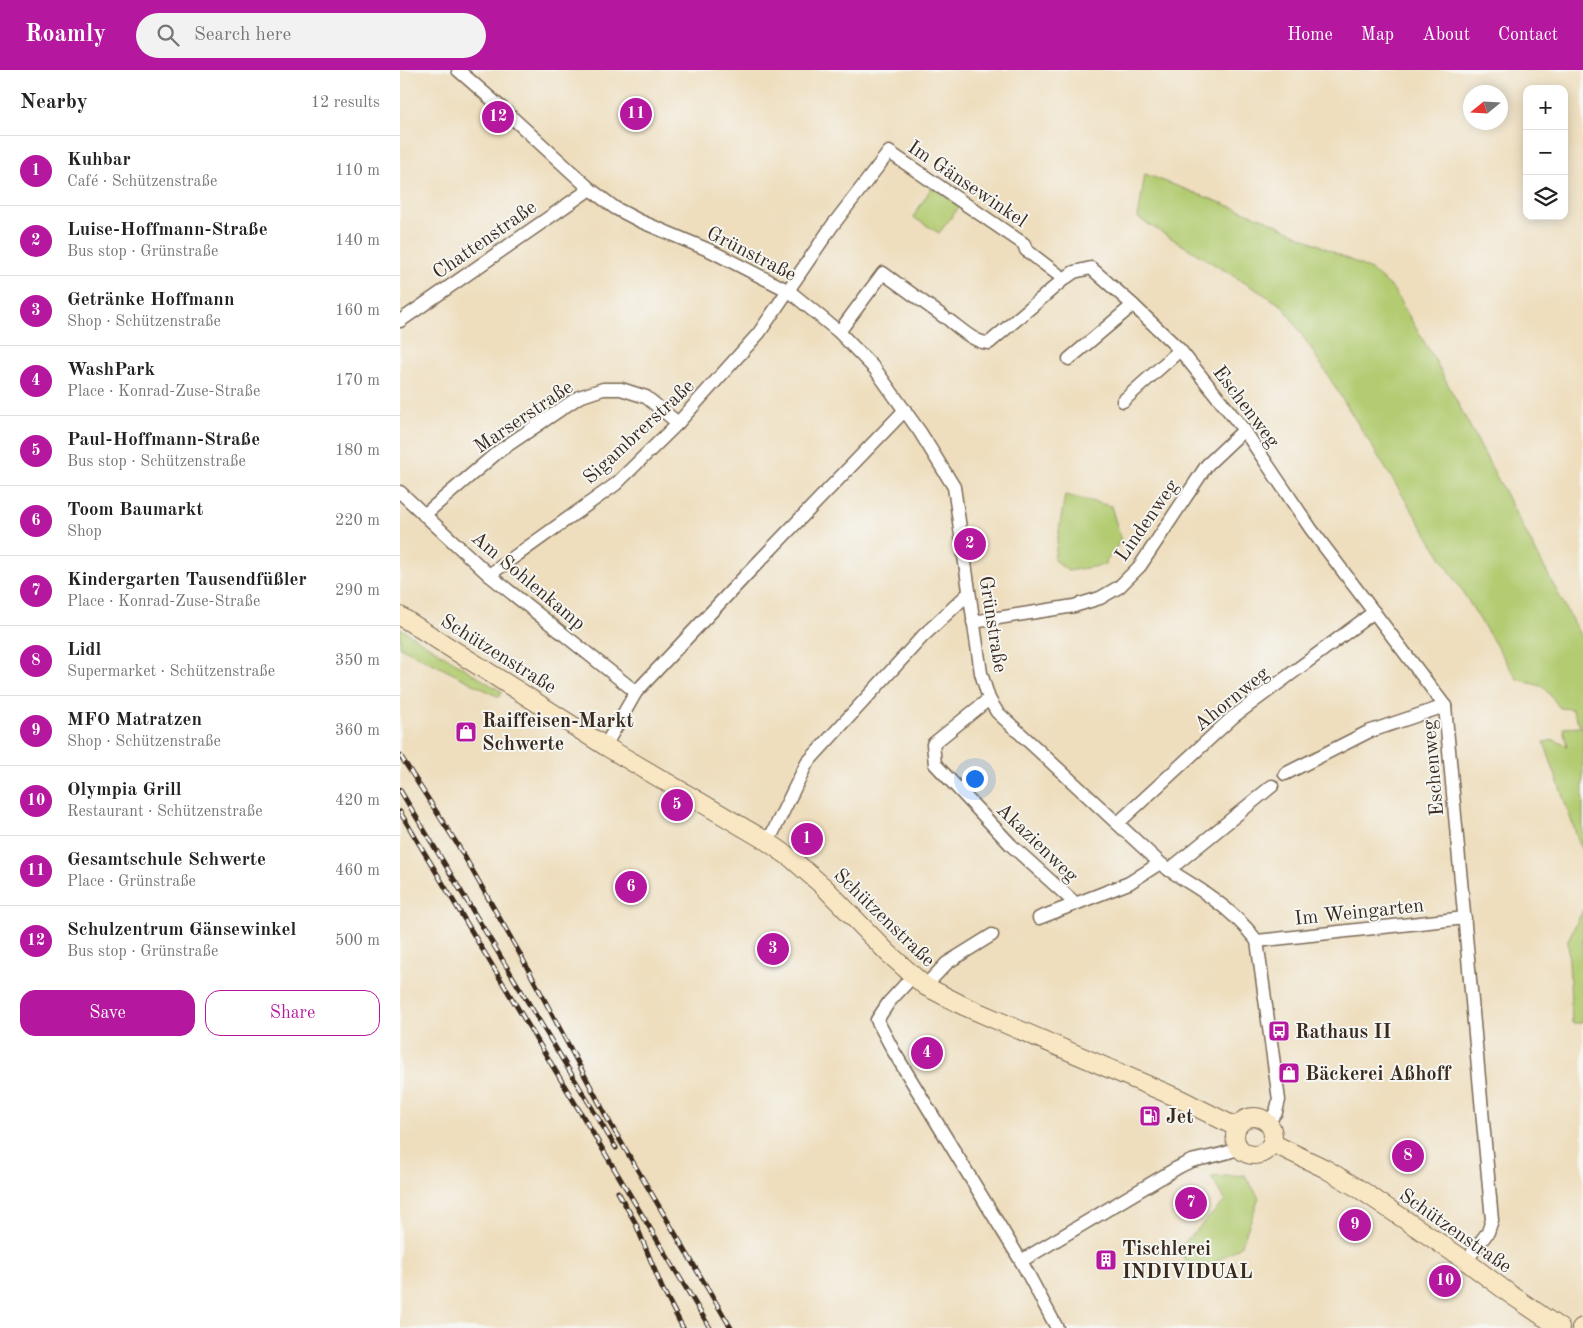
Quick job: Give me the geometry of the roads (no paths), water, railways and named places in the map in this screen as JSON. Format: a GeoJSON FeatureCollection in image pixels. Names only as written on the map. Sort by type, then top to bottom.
{"type":"FeatureCollection","features":[{"type":"Feature","properties":{"kind":"main road","name":"Schützenstraße"},"geometry":{"type":"LineString","coordinates":[[400,616],[606,746],[768,842],[824,887],[919,981],[964,1006],[1180,1099],[1236,1127]]}},
{"type":"Feature","properties":{"kind":"main road"},"geometry":{"type":"LineString","coordinates":[[1251,1116],[1257,1116],[1268,1122],[1274,1135],[1272,1143],[1264,1153],[1257,1155],[1244,1153],[1235,1142],[1234,1134],[1236,1127],[1240,1122],[1251,1116]]}},
{"type":"Feature","properties":{"kind":"main road","name":"Schützenstraße"},"geometry":{"type":"LineString","coordinates":[[1272,1143],[1324,1168],[1466,1261],[1560,1328]]}},
{"type":"Feature","properties":{"kind":"street","name":"Grünstraße"},"geometry":{"type":"LineString","coordinates":[[458,70],[505,110],[590,189],[615,208],[640,221],[711,251],[789,291],[839,332],[876,369],[906,410],[954,487],[981,673],[989,699],[997,712],[1165,866],[1212,898],[1246,926],[1257,941]]}},
{"type":"Feature","properties":{"kind":"street","name":"Im Gänsewinkel"},"geometry":{"type":"LineString","coordinates":[[789,291],[832,226],[889,152],[1024,244],[1026,250],[1064,279]]}},
{"type":"Feature","properties":{"kind":"street","name":"Chattenstraße"},"geometry":{"type":"LineString","coordinates":[[400,320],[590,189]]}},
{"type":"Feature","properties":{"kind":"street","name":"Eschenweg"},"geometry":{"type":"LineString","coordinates":[[839,332],[883,273],[953,320],[982,343],[989,343],[1064,279],[1074,272],[1091,268],[1180,350],[1244,430],[1311,529],[1445,706],[1492,1220],[1488,1232],[1466,1261]]}},
{"type":"Feature","properties":{"kind":"street","name":"Sigambrerstraße"},"geometry":{"type":"LineString","coordinates":[[490,575],[616,484],[678,423],[759,334],[789,291]]}},
{"type":"Feature","properties":{"kind":"street"},"geometry":{"type":"LineString","coordinates":[[1069,359],[1133,305]]}},
{"type":"Feature","properties":{"kind":"street"},"geometry":{"type":"LineString","coordinates":[[1122,401],[1180,350]]}},
{"type":"Feature","properties":{"kind":"street","name":"Marserstraße"},"geometry":{"type":"LineString","coordinates":[[424,515],[499,451],[579,397],[603,389],[621,389],[646,397],[678,423]]}},
{"type":"Feature","properties":{"kind":"street"},"geometry":{"type":"LineString","coordinates":[[606,746],[636,692],[906,410]]}},
{"type":"Feature","properties":{"kind":"street","name":"Lindenweg"},"geometry":{"type":"LineString","coordinates":[[973,622],[1074,606],[1100,598],[1119,587],[1140,566],[1207,466],[1244,430]]}},
{"type":"Feature","properties":{"kind":"street","name":"Am Sohlenkamp"},"geometry":{"type":"LineString","coordinates":[[400,492],[490,575],[636,692]]}},
{"type":"Feature","properties":{"kind":"street"},"geometry":{"type":"LineString","coordinates":[[768,842],[807,763],[923,636],[969,593]]}},
{"type":"Feature","properties":{"kind":"street","name":"Ahornweg"},"geometry":{"type":"LineString","coordinates":[[1118,823],[1233,717],[1374,612]]}},
{"type":"Feature","properties":{"kind":"street","name":"Akazienweg"},"geometry":{"type":"LineString","coordinates":[[989,699],[933,744],[935,764],[1011,845],[1076,904]]}},
{"type":"Feature","properties":{"kind":"street"},"geometry":{"type":"LineString","coordinates":[[1286,774],[1368,732],[1445,706]]}},
{"type":"Feature","properties":{"kind":"street"},"geometry":{"type":"LineString","coordinates":[[1039,918],[1129,883],[1165,866],[1272,786]]}},
{"type":"Feature","properties":{"kind":"street","name":"Im Weingarten"},"geometry":{"type":"LineString","coordinates":[[1257,941],[1464,918]]}},
{"type":"Feature","properties":{"kind":"street"},"geometry":{"type":"LineString","coordinates":[[992,935],[889,1002],[877,1020],[894,1052],[1022,1261],[1057,1328]]}},
{"type":"Feature","properties":{"kind":"street"},"geometry":{"type":"LineString","coordinates":[[1257,941],[1279,1100],[1276,1112],[1268,1122]]}},
{"type":"Feature","properties":{"kind":"street"},"geometry":{"type":"LineString","coordinates":[[1022,1261],[1177,1168],[1194,1160],[1215,1157],[1239,1148]]}},
{"type":"Feature","properties":{"kind":"railway"},"geometry":{"type":"LineString","coordinates":[[400,755],[459,847],[520,954],[611,1125],[731,1328]]}},
{"type":"Feature","properties":{"kind":"railway"},"geometry":{"type":"LineString","coordinates":[[400,790],[616,1148]]}},
{"type":"Feature","properties":{"kind":"railway"},"geometry":{"type":"LineString","coordinates":[[400,812],[710,1328]]}},
{"type":"Feature","properties":{"kind":"railway"},"geometry":{"type":"LineString","coordinates":[[618,1192],[635,1222],[662,1288],[683,1328]]}},
{"type":"Feature","properties":{"kind":"place","name":"Gesamtschule Schwerte"},"geometry":{"type":"Point","coordinates":[636,114]}},
{"type":"Feature","properties":{"kind":"place","name":"Schulzentrum Gänsewinkel"},"geometry":{"type":"Point","coordinates":[498,117]}},
{"type":"Feature","properties":{"kind":"place","name":"Luise-Hoffmann-Straße"},"geometry":{"type":"Point","coordinates":[970,544]}},
{"type":"Feature","properties":{"kind":"place","name":"Raiffeisen-Markt Schwerte"},"geometry":{"type":"Point","coordinates":[466,732]}},
{"type":"Feature","properties":{"kind":"place","name":"Paul-Hoffmann-Straße"},"geometry":{"type":"Point","coordinates":[677,805]}},
{"type":"Feature","properties":{"kind":"place","name":"Kuhbar"},"geometry":{"type":"Point","coordinates":[807,839]}},
{"type":"Feature","properties":{"kind":"place","name":"Toom Baumarkt"},"geometry":{"type":"Point","coordinates":[631,887]}},
{"type":"Feature","properties":{"kind":"place","name":"Getränke Hoffmann"},"geometry":{"type":"Point","coordinates":[773,949]}},
{"type":"Feature","properties":{"kind":"place","name":"Rathaus II"},"geometry":{"type":"Point","coordinates":[1279,1031]}},
{"type":"Feature","properties":{"kind":"place","name":"WashPark"},"geometry":{"type":"Point","coordinates":[927,1053]}},
{"type":"Feature","properties":{"kind":"place","name":"Bäckerei Aßhoff"},"geometry":{"type":"Point","coordinates":[1289,1073]}},
{"type":"Feature","properties":{"kind":"place","name":"Jet"},"geometry":{"type":"Point","coordinates":[1150,1116]}},
{"type":"Feature","properties":{"kind":"place","name":"Lidl"},"geometry":{"type":"Point","coordinates":[1408,1156]}},
{"type":"Feature","properties":{"kind":"place","name":"Kindergarten Tausendfüßler"},"geometry":{"type":"Point","coordinates":[1191,1203]}},
{"type":"Feature","properties":{"kind":"place","name":"MFO Matratzen"},"geometry":{"type":"Point","coordinates":[1355,1225]}},
{"type":"Feature","properties":{"kind":"place","name":"Tischlerei INDIVIDUAL"},"geometry":{"type":"Point","coordinates":[1106,1260]}},
{"type":"Feature","properties":{"kind":"place","name":"Olympia Grill"},"geometry":{"type":"Point","coordinates":[1445,1281]}}]}
